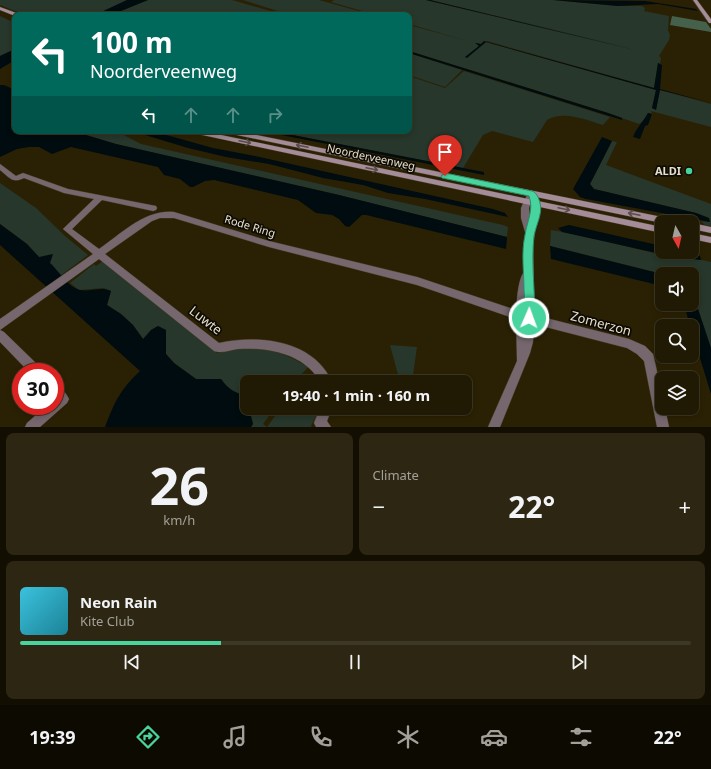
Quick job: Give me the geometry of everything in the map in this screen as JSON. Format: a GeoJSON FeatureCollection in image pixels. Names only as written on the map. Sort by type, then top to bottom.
{"type":"FeatureCollection","features":[{"type":"Feature","properties":{"kind":"street"},"geometry":{"type":"LineString","coordinates":[[695,0],[711,22]]}},
{"type":"Feature","properties":{"kind":"street"},"geometry":{"type":"LineString","coordinates":[[0,8],[12,13]]}},
{"type":"Feature","properties":{"kind":"street","name":"Noorderveenweg"},"geometry":{"type":"LineString","coordinates":[[207,134],[655,228]]}},
{"type":"Feature","properties":{"kind":"street","name":"Noorderveenweg"},"geometry":{"type":"LineString","coordinates":[[242,134],[655,219]]}},
{"type":"Feature","properties":{"kind":"street"},"geometry":{"type":"LineString","coordinates":[[0,166],[16,179],[23,175],[67,191],[153,208]]}},
{"type":"Feature","properties":{"kind":"street"},"geometry":{"type":"LineString","coordinates":[[494,427],[528,343],[525,317],[530,291],[528,255],[529,238],[536,203],[532,194],[526,201],[524,212],[529,238]]}},
{"type":"Feature","properties":{"kind":"street","name":"Luwte"},"geometry":{"type":"LineString","coordinates":[[100,197],[67,230],[100,254],[218,348],[246,344],[278,348],[292,353],[316,366],[323,375]]}},
{"type":"Feature","properties":{"kind":"street","name":"Rode Ring"},"geometry":{"type":"LineString","coordinates":[[0,325],[153,216],[162,213],[269,244],[417,281],[525,317]]}},
{"type":"Feature","properties":{"kind":"street"},"geometry":{"type":"LineString","coordinates":[[699,227],[711,230]]}},
{"type":"Feature","properties":{"kind":"street"},"geometry":{"type":"LineString","coordinates":[[699,237],[711,240]]}},
{"type":"Feature","properties":{"kind":"street","name":"Zomerzon"},"geometry":{"type":"LineString","coordinates":[[525,317],[629,344],[641,350],[649,358],[664,427]]}},
{"type":"Feature","properties":{"kind":"street"},"geometry":{"type":"LineString","coordinates":[[0,335],[28,363]]}},
{"type":"Feature","properties":{"kind":"street"},"geometry":{"type":"LineString","coordinates":[[31,427],[42,415]]}},
{"type":"Feature","properties":{"kind":"street"},"geometry":{"type":"LineString","coordinates":[[323,415],[320,423],[325,427]]}},
{"type":"Feature","properties":{"kind":"green space"},"geometry":{"type":"Polygon","coordinates":[[[0,0],[127,0],[101,12],[18,12],[0,5],[0,0]]]}},
{"type":"Feature","properties":{"kind":"green space"},"geometry":{"type":"Polygon","coordinates":[[[148,0],[232,0],[274,12],[118,12],[148,0]]]}},
{"type":"Feature","properties":{"kind":"green space"},"geometry":{"type":"Polygon","coordinates":[[[243,0],[319,0],[362,12],[281,12],[243,0]]]}},
{"type":"Feature","properties":{"kind":"green space"},"geometry":{"type":"Polygon","coordinates":[[[334,0],[426,0],[638,50],[430,0],[553,0],[618,6],[642,6],[645,8],[644,11],[669,16],[669,40],[659,56],[661,58],[660,64],[658,63],[654,88],[487,41],[481,44],[476,43],[479,46],[465,57],[486,42],[656,90],[652,108],[656,109],[660,90],[711,104],[711,127],[651,111],[652,114],[648,113],[639,124],[412,52],[412,26],[468,41],[412,25],[412,12],[366,12],[331,2],[334,0]]]}},
{"type":"Feature","properties":{"kind":"green space"},"geometry":{"type":"Polygon","coordinates":[[[0,16],[12,22],[12,50],[0,56],[0,16]]]}},
{"type":"Feature","properties":{"kind":"green space"},"geometry":{"type":"Polygon","coordinates":[[[672,16],[706,22],[711,29],[711,32],[670,25],[672,16]]]}},
{"type":"Feature","properties":{"kind":"green space"},"geometry":{"type":"Polygon","coordinates":[[[412,54],[462,70],[445,87],[412,76],[412,54]]]}},
{"type":"Feature","properties":{"kind":"green space"},"geometry":{"type":"Polygon","coordinates":[[[464,71],[610,117],[603,125],[575,117],[554,117],[547,120],[533,142],[492,131],[483,135],[463,168],[287,134],[412,134],[412,77],[445,88],[464,71]]]}},
{"type":"Feature","properties":{"kind":"green space"},"geometry":{"type":"Polygon","coordinates":[[[85,134],[122,134],[141,144],[503,225],[508,227],[507,237],[339,195],[116,144],[85,134]]]}},
{"type":"Feature","properties":{"kind":"green space"},"geometry":{"type":"Polygon","coordinates":[[[612,141],[617,142],[606,165],[711,204],[711,226],[705,225],[701,221],[710,222],[709,218],[696,213],[594,189],[590,184],[612,141]]]}},
{"type":"Feature","properties":{"kind":"green space"},"geometry":{"type":"Polygon","coordinates":[[[0,183],[36,208],[65,236],[88,255],[60,276],[45,257],[39,257],[27,244],[0,224],[0,183]]]}},
{"type":"Feature","properties":{"kind":"green space"},"geometry":{"type":"Polygon","coordinates":[[[551,230],[581,235],[655,253],[655,259],[690,259],[711,262],[711,348],[699,311],[699,267],[655,267],[655,272],[550,246],[551,230]]]}},
{"type":"Feature","properties":{"kind":"green space"},"geometry":{"type":"Polygon","coordinates":[[[103,261],[217,353],[242,348],[270,350],[286,355],[308,367],[301,375],[240,375],[240,393],[232,390],[221,379],[196,379],[174,363],[166,354],[166,330],[158,326],[151,330],[144,340],[133,325],[121,314],[107,305],[111,291],[104,288],[79,290],[70,283],[94,264],[96,266],[103,261]]]}},
{"type":"Feature","properties":{"kind":"green space"},"geometry":{"type":"Polygon","coordinates":[[[390,345],[417,347],[413,375],[398,375],[390,345]]]}},
{"type":"Feature","properties":{"kind":"green space"},"geometry":{"type":"Polygon","coordinates":[[[251,415],[270,415],[263,424],[267,427],[251,427],[253,424],[251,415]]]}},
{"type":"Feature","properties":{"kind":"green space"},"geometry":{"type":"Polygon","coordinates":[[[276,415],[316,415],[311,426],[312,427],[267,427],[276,415]]]}},
{"type":"Feature","properties":{"kind":"shaded area"},"geometry":{"type":"Polygon","coordinates":[[[127,0],[148,0],[118,12],[101,12],[127,0]]]}},
{"type":"Feature","properties":{"kind":"shaded area"},"geometry":{"type":"Polygon","coordinates":[[[426,0],[430,0],[639,51],[426,0]]]}},
{"type":"Feature","properties":{"kind":"shaded area"},"geometry":{"type":"Polygon","coordinates":[[[553,0],[645,1],[696,9],[698,11],[658,4],[618,6],[553,0]]]}},
{"type":"Feature","properties":{"kind":"shaded area"},"geometry":{"type":"Polygon","coordinates":[[[484,41],[654,88],[658,63],[662,65],[660,89],[711,103],[660,90],[656,110],[652,108],[656,90],[486,42],[467,58],[465,57],[479,46],[475,43],[481,44],[484,41]]]}},
{"type":"Feature","properties":{"kind":"shaded area"},"geometry":{"type":"Polygon","coordinates":[[[12,50],[12,62],[0,69],[0,56],[12,50]]]}},
{"type":"Feature","properties":{"kind":"shaded area"},"geometry":{"type":"Polygon","coordinates":[[[412,52],[608,113],[622,118],[622,120],[412,54],[412,52]]]}},
{"type":"Feature","properties":{"kind":"shaded area"},"geometry":{"type":"Polygon","coordinates":[[[0,85],[4,85],[12,89],[12,134],[85,134],[116,144],[339,195],[507,237],[506,249],[366,215],[362,215],[349,227],[345,226],[339,219],[332,215],[316,213],[298,200],[214,180],[205,181],[190,187],[180,179],[164,175],[158,167],[71,147],[52,154],[39,147],[29,147],[17,149],[0,157],[0,85]]]}},
{"type":"Feature","properties":{"kind":"shaded area"},"geometry":{"type":"Polygon","coordinates":[[[648,113],[652,114],[640,139],[633,137],[636,130],[648,113]]]}},
{"type":"Feature","properties":{"kind":"shaded area"},"geometry":{"type":"Polygon","coordinates":[[[142,134],[163,134],[213,148],[493,209],[505,213],[508,217],[425,199],[388,193],[363,185],[323,178],[269,164],[226,157],[188,148],[142,134]]]}},
{"type":"Feature","properties":{"kind":"shaded area"},"geometry":{"type":"Polygon","coordinates":[[[276,134],[288,134],[484,172],[484,175],[276,134]]]}},
{"type":"Feature","properties":{"kind":"shaded area"},"geometry":{"type":"Polygon","coordinates":[[[602,137],[612,141],[590,184],[594,189],[696,213],[709,218],[710,222],[699,220],[699,215],[672,215],[586,199],[580,197],[573,189],[602,137]]]}},
{"type":"Feature","properties":{"kind":"shaded area"},"geometry":{"type":"Polygon","coordinates":[[[0,224],[27,244],[39,257],[53,254],[50,263],[72,286],[80,290],[103,289],[111,291],[107,305],[121,314],[133,325],[143,339],[151,330],[158,326],[166,330],[166,354],[174,363],[196,379],[221,379],[232,390],[240,393],[240,415],[251,415],[253,424],[251,427],[105,427],[119,396],[140,371],[0,245],[0,224]]]}},
{"type":"Feature","properties":{"kind":"shaded area"},"geometry":{"type":"Polygon","coordinates":[[[569,225],[655,244],[655,253],[562,232],[558,228],[569,225]]]}},
{"type":"Feature","properties":{"kind":"shaded area"},"geometry":{"type":"Polygon","coordinates":[[[550,246],[655,272],[655,284],[551,259],[550,246]]]}},
{"type":"Feature","properties":{"kind":"shaded area"},"geometry":{"type":"Polygon","coordinates":[[[686,311],[699,311],[711,348],[711,394],[699,355],[699,319],[688,319],[686,311]]]}},
{"type":"Feature","properties":{"kind":"place","name":"ALDI"},"geometry":{"type":"Point","coordinates":[689,171]}},
{"type":"Feature","properties":{"kind":"route"},"geometry":{"type":"LineString","coordinates":[[445,176],[532,194],[536,203],[528,255],[530,291],[529,318]]}}]}
